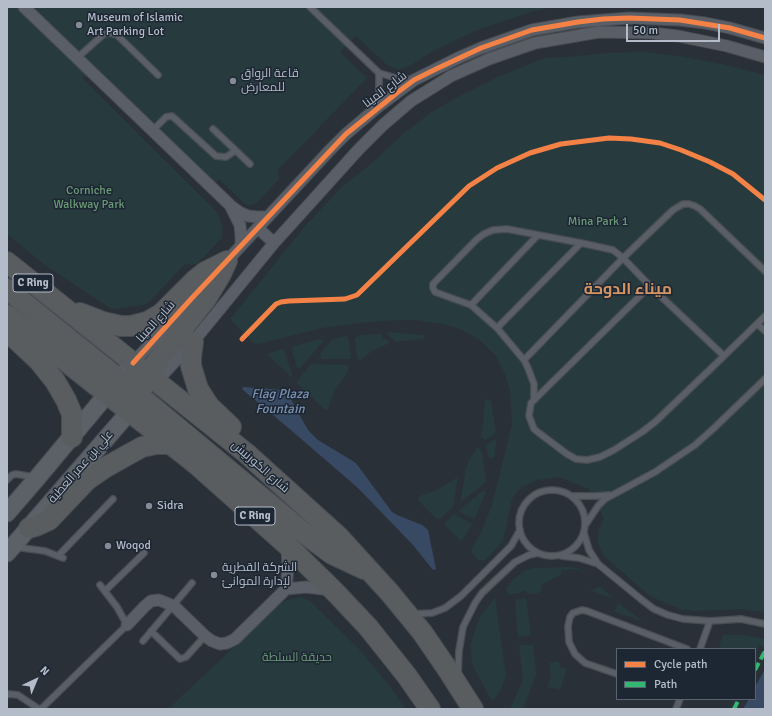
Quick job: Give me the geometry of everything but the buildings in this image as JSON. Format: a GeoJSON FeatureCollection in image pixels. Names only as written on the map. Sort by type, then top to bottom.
{"type":"FeatureCollection","features":[{"type":"Feature","properties":{"kind":"highway"},"geometry":{"type":"LineString","coordinates":[[59,304],[94,319],[112,324],[131,326],[139,325],[154,319],[161,314],[205,272],[227,261]]}},
{"type":"Feature","properties":{"kind":"highway"},"geometry":{"type":"LineString","coordinates":[[134,387],[206,299],[227,261]]}},
{"type":"Feature","properties":{"kind":"highway","name":"شارع الكورنيش"},"geometry":{"type":"LineString","coordinates":[[7,262],[59,304],[134,387],[171,444],[223,487],[287,545],[335,592],[368,627],[397,663],[430,709]]}},
{"type":"Feature","properties":{"kind":"highway"},"geometry":{"type":"LineString","coordinates":[[7,290],[134,387],[320,546],[345,561],[372,572]]}},
{"type":"Feature","properties":{"kind":"highway","name":"شارع الكورنيش"},"geometry":{"type":"LineString","coordinates":[[7,315],[246,453],[317,516],[372,572],[409,615],[458,684],[473,709]]}},
{"type":"Feature","properties":{"kind":"highway"},"geometry":{"type":"LineString","coordinates":[[7,331],[39,361],[50,374],[69,407],[73,422],[72,437]]}},
{"type":"Feature","properties":{"kind":"highway"},"geometry":{"type":"LineString","coordinates":[[193,342],[191,366],[198,389],[210,406],[233,430],[246,453]]}},
{"type":"Feature","properties":{"kind":"highway"},"geometry":{"type":"LineString","coordinates":[[29,528],[49,520],[87,480],[106,467],[142,448],[156,444],[171,444]]}},
{"type":"Feature","properties":{"kind":"main road"},"geometry":{"type":"LineString","coordinates":[[7,512],[72,437],[134,387]]}},
{"type":"Feature","properties":{"kind":"main road","name":"علي بن عمر العطية"},"geometry":{"type":"LineString","coordinates":[[10,550],[29,528],[134,387]]}},
{"type":"Feature","properties":{"kind":"street"},"geometry":{"type":"LineString","coordinates":[[24,7],[231,206],[248,216],[268,217]]}},
{"type":"Feature","properties":{"kind":"street","name":"شارع المينا"},"geometry":{"type":"LineString","coordinates":[[227,261],[346,134],[379,106],[414,80],[458,58],[532,30],[578,22],[629,18],[680,20],[730,28],[765,38]]}},
{"type":"Feature","properties":{"kind":"street","name":"شارع المينا"},"geometry":{"type":"LineString","coordinates":[[134,387],[193,342],[274,243],[359,149],[383,125],[411,102],[451,76],[489,59],[535,43],[599,32],[652,33],[688,37],[765,56]]}},
{"type":"Feature","properties":{"kind":"street"},"geometry":{"type":"LineString","coordinates":[[231,206],[240,225],[241,246]]}},
{"type":"Feature","properties":{"kind":"street"},"geometry":{"type":"LineString","coordinates":[[258,228],[274,243]]}},
{"type":"Feature","properties":{"kind":"street"},"geometry":{"type":"LineString","coordinates":[[286,589],[288,567],[287,545]]}},
{"type":"Feature","properties":{"kind":"street"},"geometry":{"type":"LineString","coordinates":[[127,625],[144,606],[151,601],[159,600],[174,606],[212,641],[220,644],[227,643],[234,639],[286,589],[306,587],[326,589],[335,592]]}},
{"type":"Feature","properties":{"kind":"lane"},"geometry":{"type":"LineString","coordinates":[[310,7],[379,73],[396,78],[414,80]]}},
{"type":"Feature","properties":{"kind":"lane"},"geometry":{"type":"LineString","coordinates":[[77,58],[104,34],[110,33],[117,35],[158,75]]}},
{"type":"Feature","properties":{"kind":"lane"},"geometry":{"type":"LineString","coordinates":[[379,73],[379,106]]}},
{"type":"Feature","properties":{"kind":"lane"},"geometry":{"type":"LineString","coordinates":[[152,131],[166,117],[172,116],[216,156],[226,157],[236,151]]}},
{"type":"Feature","properties":{"kind":"lane"},"geometry":{"type":"LineString","coordinates":[[213,129],[250,164]]}},
{"type":"Feature","properties":{"kind":"lane"},"geometry":{"type":"LineString","coordinates":[[524,360],[623,258],[673,210],[683,204],[689,204],[700,209],[765,271]]}},
{"type":"Feature","properties":{"kind":"lane"},"geometry":{"type":"LineString","coordinates":[[534,400],[534,384],[524,360],[496,328],[471,305],[435,292],[433,288],[433,284],[477,239],[493,230],[506,229],[613,250],[724,356]]}},
{"type":"Feature","properties":{"kind":"lane"},"geometry":{"type":"LineString","coordinates":[[471,305],[538,235]]}},
{"type":"Feature","properties":{"kind":"lane"},"geometry":{"type":"LineString","coordinates":[[496,328],[581,243]]}},
{"type":"Feature","properties":{"kind":"lane"},"geometry":{"type":"LineString","coordinates":[[650,286],[531,403],[529,416],[534,428],[571,457],[581,460],[593,460],[614,450],[642,432],[659,418],[765,316]]}},
{"type":"Feature","properties":{"kind":"lane"},"geometry":{"type":"LineString","coordinates":[[757,324],[765,331]]}},
{"type":"Feature","properties":{"kind":"lane"},"geometry":{"type":"LineString","coordinates":[[586,524],[598,506],[613,494],[655,472],[695,445],[765,379]]}},
{"type":"Feature","properties":{"kind":"lane"},"geometry":{"type":"LineString","coordinates":[[7,480],[12,475],[16,474],[38,478]]}},
{"type":"Feature","properties":{"kind":"lane"},"geometry":{"type":"LineString","coordinates":[[560,556],[570,551],[579,543],[584,533],[586,524],[585,516],[582,508],[573,496],[565,492],[547,490],[534,495],[525,504],[521,512],[519,521],[520,530],[524,539],[530,547],[538,553],[548,556],[579,558],[598,564]]}},
{"type":"Feature","properties":{"kind":"lane"},"geometry":{"type":"LineString","coordinates":[[573,496],[613,494]]}},
{"type":"Feature","properties":{"kind":"lane"},"geometry":{"type":"LineString","coordinates":[[10,550],[45,552],[60,557],[113,499]]}},
{"type":"Feature","properties":{"kind":"lane"},"geometry":{"type":"LineString","coordinates":[[409,615],[432,613],[445,608],[452,603],[461,596],[511,546],[520,530]]}},
{"type":"Feature","properties":{"kind":"lane"},"geometry":{"type":"LineString","coordinates":[[584,533],[589,550],[598,564],[654,608],[668,615],[683,619],[710,621],[741,620],[765,624]]}},
{"type":"Feature","properties":{"kind":"lane"},"geometry":{"type":"LineString","coordinates":[[105,591],[144,553]]}},
{"type":"Feature","properties":{"kind":"lane"},"geometry":{"type":"LineString","coordinates":[[458,684],[459,651],[462,632],[468,614],[482,593],[515,562],[529,555],[538,553]]}},
{"type":"Feature","properties":{"kind":"lane"},"geometry":{"type":"LineString","coordinates":[[143,641],[192,583]]}},
{"type":"Feature","properties":{"kind":"lane"},"geometry":{"type":"LineString","coordinates":[[7,695],[18,695],[40,709],[127,625],[117,607],[100,585]]}},
{"type":"Feature","properties":{"kind":"lane"},"geometry":{"type":"LineString","coordinates":[[616,674],[585,663],[575,654],[569,642],[568,626],[570,617],[574,613],[578,611],[587,611],[684,648]]}},
{"type":"Feature","properties":{"kind":"lane"},"geometry":{"type":"LineString","coordinates":[[700,648],[710,621]]}},
{"type":"Feature","properties":{"kind":"lane"},"geometry":{"type":"LineString","coordinates":[[151,632],[180,659],[186,657],[205,636]]}},
{"type":"Feature","properties":{"kind":"green space","name":"Corniche Walkway Park"},"geometry":{"type":"Polygon","coordinates":[[[7,7],[555,7],[534,11],[477,30],[433,51],[410,66],[401,69],[396,69],[386,64],[356,36],[340,52],[367,78],[278,170],[279,179],[257,203],[252,205],[247,205],[243,202],[219,179],[207,191],[90,77],[81,77],[217,212],[223,228],[222,238],[197,264],[191,265],[186,263],[150,301],[144,305],[112,309],[46,266],[7,234],[7,7]]]}},
{"type":"Feature","properties":{"kind":"green space","name":"Mina Park 1"},"geometry":{"type":"Polygon","coordinates":[[[644,52],[680,56],[765,75],[765,612],[741,609],[695,611],[680,609],[650,596],[605,557],[598,543],[599,529],[604,518],[589,489],[559,477],[538,480],[522,487],[517,492],[512,499],[503,541],[485,561],[478,560],[472,553],[472,548],[481,532],[492,505],[512,424],[510,391],[505,373],[495,355],[479,339],[458,328],[442,324],[415,320],[400,320],[322,328],[258,344],[252,342],[231,320],[231,318],[306,225],[342,187],[371,164],[403,134],[432,112],[500,76],[545,58],[606,53],[644,52]]]}},
{"type":"Feature","properties":{"kind":"green space"},"geometry":{"type":"Polygon","coordinates":[[[388,332],[423,335],[425,338],[396,342],[388,335],[388,332]]]}},
{"type":"Feature","properties":{"kind":"green space"},"geometry":{"type":"Polygon","coordinates":[[[381,334],[383,338],[389,341],[388,344],[372,351],[361,360],[357,359],[355,338],[360,335],[381,334]]]}},
{"type":"Feature","properties":{"kind":"green space"},"geometry":{"type":"Polygon","coordinates":[[[346,336],[348,337],[351,355],[350,359],[320,358],[321,352],[333,339],[346,336]]]}},
{"type":"Feature","properties":{"kind":"green space"},"geometry":{"type":"Polygon","coordinates":[[[321,339],[324,341],[298,369],[292,351],[293,346],[321,339]]]}},
{"type":"Feature","properties":{"kind":"green space"},"geometry":{"type":"Polygon","coordinates":[[[282,349],[284,350],[292,373],[292,378],[267,354],[282,349]]]}},
{"type":"Feature","properties":{"kind":"green space"},"geometry":{"type":"Polygon","coordinates":[[[311,364],[347,365],[348,367],[348,372],[335,390],[328,409],[325,410],[297,383],[311,364]]]}},
{"type":"Feature","properties":{"kind":"green space"},"geometry":{"type":"Polygon","coordinates":[[[486,399],[491,401],[496,432],[485,440],[482,438],[481,434],[486,399]]]}},
{"type":"Feature","properties":{"kind":"green space"},"geometry":{"type":"Polygon","coordinates":[[[496,440],[495,454],[494,457],[489,459],[486,445],[496,440]]]}},
{"type":"Feature","properties":{"kind":"green space"},"geometry":{"type":"Polygon","coordinates":[[[477,448],[479,448],[482,452],[486,482],[460,503],[466,469],[469,460],[477,448]]]}},
{"type":"Feature","properties":{"kind":"green space"},"geometry":{"type":"Polygon","coordinates":[[[458,477],[453,507],[440,519],[436,518],[419,501],[419,497],[435,491],[458,477]]]}},
{"type":"Feature","properties":{"kind":"green space"},"geometry":{"type":"Polygon","coordinates":[[[483,491],[486,492],[474,519],[459,512],[460,509],[483,491]]]}},
{"type":"Feature","properties":{"kind":"green space"},"geometry":{"type":"Polygon","coordinates":[[[454,514],[472,525],[462,541],[445,525],[446,521],[454,514]]]}},
{"type":"Feature","properties":{"kind":"green space"},"geometry":{"type":"Polygon","coordinates":[[[534,568],[577,568],[588,573],[573,569],[561,571],[561,575],[542,584],[541,591],[536,594],[528,593],[524,590],[522,592],[509,595],[506,589],[513,580],[525,570],[534,568]]]}},
{"type":"Feature","properties":{"kind":"green space"},"geometry":{"type":"Polygon","coordinates":[[[600,586],[614,599],[589,590],[600,586]]]}},
{"type":"Feature","properties":{"kind":"green space","name":"حديقة السلطة"},"geometry":{"type":"Polygon","coordinates":[[[301,597],[310,601],[359,649],[386,681],[406,709],[168,709],[279,605],[287,600],[301,597]]]}},
{"type":"Feature","properties":{"kind":"green space"},"geometry":{"type":"Polygon","coordinates":[[[495,598],[506,675],[502,688],[495,699],[491,700],[472,664],[471,646],[480,617],[495,598]]]}},
{"type":"Feature","properties":{"kind":"green space"},"geometry":{"type":"Polygon","coordinates":[[[526,598],[531,635],[518,637],[515,600],[526,598]]]}},
{"type":"Feature","properties":{"kind":"green space"},"geometry":{"type":"Polygon","coordinates":[[[618,603],[637,617],[645,622],[615,612],[618,603]]]}},
{"type":"Feature","properties":{"kind":"green space"},"geometry":{"type":"Polygon","coordinates":[[[723,635],[744,635],[765,639],[765,648],[760,645],[756,652],[756,648],[719,647],[723,635]]]}},
{"type":"Feature","properties":{"kind":"green space"},"geometry":{"type":"Polygon","coordinates":[[[519,645],[533,645],[536,675],[523,709],[510,709],[523,680],[519,645]]]}},
{"type":"Feature","properties":{"kind":"green space"},"geometry":{"type":"Polygon","coordinates":[[[559,661],[560,667],[567,669],[560,690],[547,687],[551,677],[549,663],[559,661]]]}},
{"type":"Feature","properties":{"kind":"water","name":"Flag Plaza Fountain"},"geometry":{"type":"Polygon","coordinates":[[[242,388],[281,390],[287,392],[308,430],[318,440],[356,463],[392,512],[422,525],[428,530],[436,569],[433,570],[413,545],[358,488],[243,390],[242,388]]]}},
{"type":"Feature","properties":{"kind":"water"},"geometry":{"type":"Polygon","coordinates":[[[765,669],[765,709],[743,709],[748,700],[756,700],[756,685],[765,669]]]}},
{"type":"Feature","properties":{"kind":"marked path"},"geometry":{"type":"LineString","coordinates":[[756,668],[765,653]]}},
{"type":"Feature","properties":{"kind":"marked path"},"geometry":{"type":"LineString","coordinates":[[734,709],[738,700]]}},
{"type":"Feature","properties":{"kind":"cycle path"},"geometry":{"type":"LineString","coordinates":[[133,363],[346,134],[414,80],[481,48],[532,30],[603,19],[629,18],[680,20],[730,28],[765,38]]}},
{"type":"Feature","properties":{"kind":"cycle path"},"geometry":{"type":"LineString","coordinates":[[242,339],[276,304],[281,302],[345,299],[357,295],[469,186],[497,168],[530,153],[561,144],[609,138],[660,143],[710,162],[733,174],[765,200]]}},
{"type":"Feature","properties":{"kind":"place","name":"Museum of Islamic Art Parking Lot"},"geometry":{"type":"Point","coordinates":[79,25]}},
{"type":"Feature","properties":{"kind":"place","name":"قاعة الرواق للمعارض"},"geometry":{"type":"Point","coordinates":[233,81]}},
{"type":"Feature","properties":{"kind":"place","name":"Sidra"},"geometry":{"type":"Point","coordinates":[149,506]}},
{"type":"Feature","properties":{"kind":"place","name":"Woqod"},"geometry":{"type":"Point","coordinates":[108,546]}},
{"type":"Feature","properties":{"kind":"place","name":"الشركة القطرية لإدارة الموانئ"},"geometry":{"type":"Point","coordinates":[214,575]}},
{"type":"Feature","properties":{"kind":"district","name":"ميناء الدوحة"},"geometry":{"type":"Point","coordinates":[628,290]}}]}
